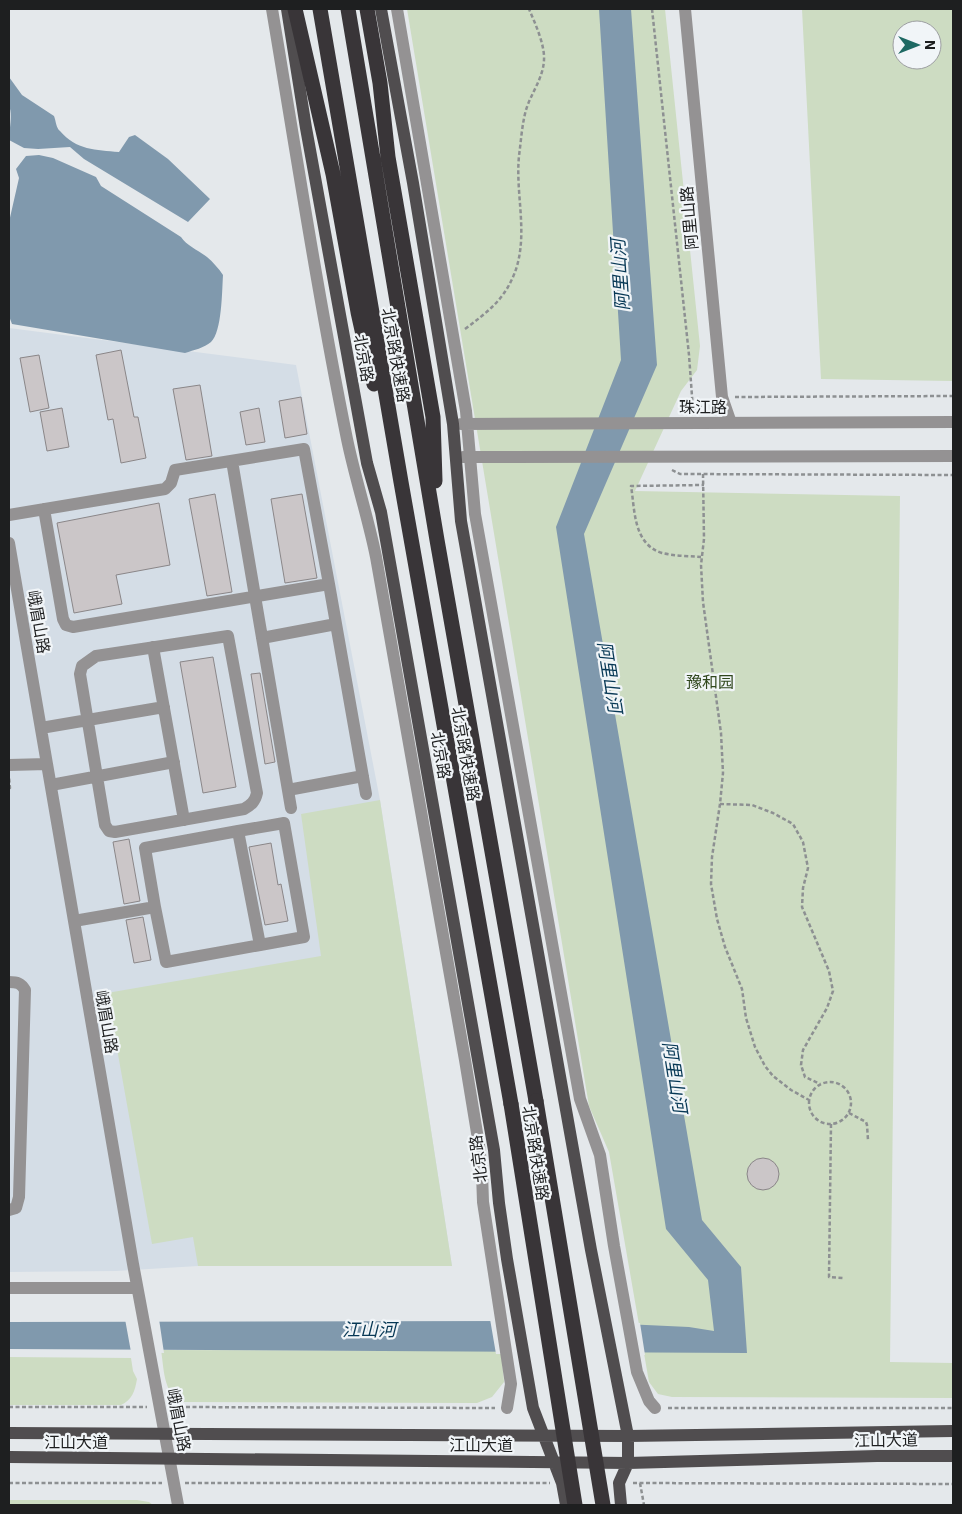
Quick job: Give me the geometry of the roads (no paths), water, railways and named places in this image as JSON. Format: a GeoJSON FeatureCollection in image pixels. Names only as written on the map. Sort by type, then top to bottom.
{"type":"FeatureCollection","features":[{"type":"Feature","properties":{"kind":"highway"},"geometry":{"type":"LineString","coordinates":[[295,9],[333,174],[358,312],[378,406],[401,482]]}},
{"type":"Feature","properties":{"kind":"highway","name":"北京路快速路"},"geometry":{"type":"LineString","coordinates":[[320,9],[510,1104],[575,1505]]}},
{"type":"Feature","properties":{"kind":"highway","name":"北京路快速路"},"geometry":{"type":"LineString","coordinates":[[348,9],[437,540],[536,1101],[603,1505]]}},
{"type":"Feature","properties":{"kind":"highway"},"geometry":{"type":"LineString","coordinates":[[368,9],[380,83],[388,157],[433,417],[437,540]]}},
{"type":"Feature","properties":{"kind":"main road","name":"北京路"},"geometry":{"type":"LineString","coordinates":[[287,9],[307,138],[367,463],[381,512],[483,1083],[494,1150],[507,1259],[533,1408],[562,1483],[566,1505]]}},
{"type":"Feature","properties":{"kind":"main road"},"geometry":{"type":"LineString","coordinates":[[381,9],[413,183],[453,424],[463,457],[461,521],[612,1359],[628,1436],[628,1463],[619,1483],[621,1505]]}},
{"type":"Feature","properties":{"kind":"main road","name":"江山大道"},"geometry":{"type":"LineString","coordinates":[[9,1433],[628,1436],[953,1431]]}},
{"type":"Feature","properties":{"kind":"main road","name":"江山大道"},"geometry":{"type":"LineString","coordinates":[[9,1458],[628,1463],[877,1456],[953,1456]]}},
{"type":"Feature","properties":{"kind":"street"},"geometry":{"type":"LineString","coordinates":[[272,9],[322,308],[356,480],[370,526],[376,557],[466,1060],[479,1145],[483,1202],[511,1384],[507,1408]]}},
{"type":"Feature","properties":{"kind":"street"},"geometry":{"type":"LineString","coordinates":[[397,9],[468,424],[463,457],[475,514],[580,1099],[600,1155],[637,1372],[649,1401],[655,1408]]}},
{"type":"Feature","properties":{"kind":"street","name":"阿里山路"},"geometry":{"type":"LineString","coordinates":[[685,9],[722,397],[731,423]]}},
{"type":"Feature","properties":{"kind":"street","name":"珠江路"},"geometry":{"type":"LineString","coordinates":[[453,424],[953,422]]}},
{"type":"Feature","properties":{"kind":"street"},"geometry":{"type":"LineString","coordinates":[[9,515],[165,489],[171,483],[175,470],[304,449],[366,794]]}},
{"type":"Feature","properties":{"kind":"street"},"geometry":{"type":"LineString","coordinates":[[463,457],[953,456]]}},
{"type":"Feature","properties":{"kind":"street"},"geometry":{"type":"LineString","coordinates":[[232,461],[291,808]]}},
{"type":"Feature","properties":{"kind":"street"},"geometry":{"type":"LineString","coordinates":[[44,509],[63,619],[66,625],[73,627],[329,584]]}},
{"type":"Feature","properties":{"kind":"street","name":"峨眉山路"},"geometry":{"type":"LineString","coordinates":[[9,543],[137,1288],[178,1505]]}},
{"type":"Feature","properties":{"kind":"street"},"geometry":{"type":"LineString","coordinates":[[262,638],[336,624]]}},
{"type":"Feature","properties":{"kind":"street"},"geometry":{"type":"LineString","coordinates":[[228,636],[257,794],[256,800],[244,809],[115,832],[109,831],[105,825],[88,720],[80,674],[82,666],[96,656],[228,636]]}},
{"type":"Feature","properties":{"kind":"street"},"geometry":{"type":"LineString","coordinates":[[153,647],[184,820]]}},
{"type":"Feature","properties":{"kind":"street"},"geometry":{"type":"LineString","coordinates":[[41,728],[164,707]]}},
{"type":"Feature","properties":{"kind":"street"},"geometry":{"type":"LineString","coordinates":[[50,785],[174,762]]}},
{"type":"Feature","properties":{"kind":"street"},"geometry":{"type":"LineString","coordinates":[[9,765],[47,764]]}},
{"type":"Feature","properties":{"kind":"street"},"geometry":{"type":"LineString","coordinates":[[288,790],[363,776]]}},
{"type":"Feature","properties":{"kind":"street"},"geometry":{"type":"LineString","coordinates":[[284,823],[304,937],[166,962],[155,907],[145,848],[284,823]]}},
{"type":"Feature","properties":{"kind":"street"},"geometry":{"type":"LineString","coordinates":[[238,831],[260,945]]}},
{"type":"Feature","properties":{"kind":"street"},"geometry":{"type":"LineString","coordinates":[[74,921],[155,907]]}},
{"type":"Feature","properties":{"kind":"street"},"geometry":{"type":"LineString","coordinates":[[9,982],[23,985],[25,990],[19,1197],[16,1208],[9,1210]]}},
{"type":"Feature","properties":{"kind":"street"},"geometry":{"type":"LineString","coordinates":[[9,1288],[137,1288]]}},
{"type":"Feature","properties":{"kind":"water"},"geometry":{"type":"Polygon","coordinates":[[[599,9],[631,9],[657,365],[584,534],[702,1220],[741,1267],[747,1353],[9,1349],[9,1322],[560,1321],[689,1327],[714,1331],[708,1280],[666,1229],[556,527],[621,360],[599,9]]]}},
{"type":"Feature","properties":{"kind":"water"},"geometry":{"type":"Polygon","coordinates":[[[9,77],[22,95],[54,116],[59,130],[73,142],[87,148],[119,152],[129,137],[135,135],[168,159],[210,199],[188,222],[84,159],[70,147],[24,148],[9,140],[11,118],[9,77]]]}},
{"type":"Feature","properties":{"kind":"water"},"geometry":{"type":"Polygon","coordinates":[[[39,155],[53,158],[96,177],[101,186],[181,237],[186,243],[214,263],[223,275],[219,321],[215,337],[211,342],[185,353],[12,324],[9,316],[9,222],[19,178],[16,169],[26,156],[39,155]]]}},
{"type":"Feature","properties":{"kind":"water label","name":"阿里山河"},"geometry":{"type":"Point","coordinates":[620,275]}},
{"type":"Feature","properties":{"kind":"water label","name":"阿里山河"},"geometry":{"type":"Point","coordinates":[610,677]}},
{"type":"Feature","properties":{"kind":"water label","name":"阿里山河"},"geometry":{"type":"Point","coordinates":[675,1077]}},
{"type":"Feature","properties":{"kind":"water label","name":"江山河"},"geometry":{"type":"Point","coordinates":[369,1329]}},
{"type":"Feature","properties":{"kind":"park label","name":"豫和园"},"geometry":{"type":"Point","coordinates":[710,682]}}]}
